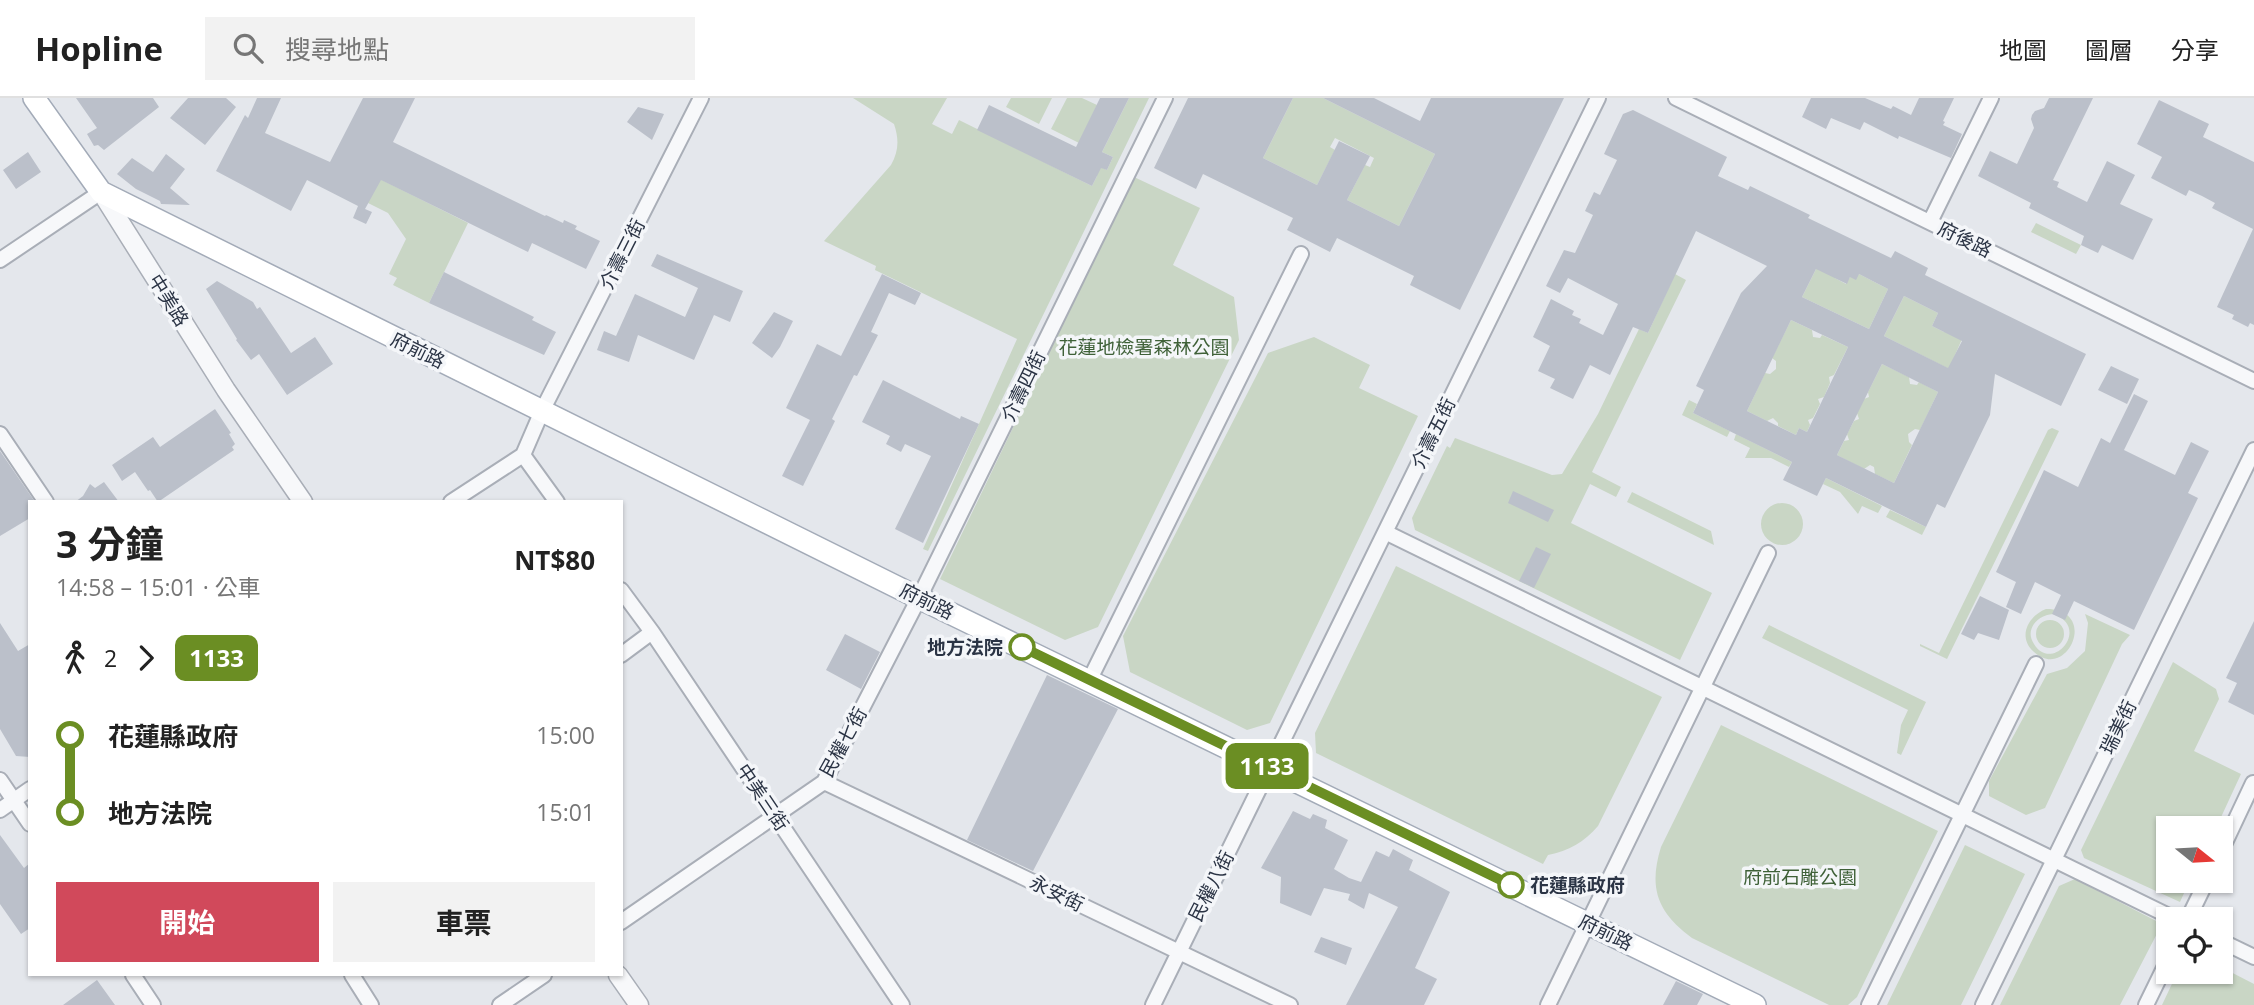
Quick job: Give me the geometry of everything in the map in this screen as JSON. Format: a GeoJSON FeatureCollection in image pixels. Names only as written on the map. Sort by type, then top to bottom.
{"type":"FeatureCollection","features":[{"type":"Feature","properties":{"kind":"main road","name":"中美路"},"geometry":{"type":"LineString","coordinates":[[34,98],[101,192]]}},
{"type":"Feature","properties":{"kind":"main road","name":"府前路"},"geometry":{"type":"LineString","coordinates":[[101,192],[919,598],[1755,1005]]}},
{"type":"Feature","properties":{"kind":"street","name":"介壽三街"},"geometry":{"type":"LineString","coordinates":[[523,455],[542,411],[701,98]]}},
{"type":"Feature","properties":{"kind":"street","name":"介壽四街"},"geometry":{"type":"LineString","coordinates":[[919,598],[1165,98]]}},
{"type":"Feature","properties":{"kind":"street","name":"介壽五街"},"geometry":{"type":"LineString","coordinates":[[1270,768],[1598,98]]}},
{"type":"Feature","properties":{"kind":"street","name":"府後路"},"geometry":{"type":"LineString","coordinates":[[1676,98],[2254,381]]}},
{"type":"Feature","properties":{"kind":"street"},"geometry":{"type":"LineString","coordinates":[[1930,222],[1990,98]]}},
{"type":"Feature","properties":{"kind":"street"},"geometry":{"type":"LineString","coordinates":[[0,260],[101,192]]}},
{"type":"Feature","properties":{"kind":"street","name":"中美路"},"geometry":{"type":"LineString","coordinates":[[101,192],[226,390],[302,500]]}},
{"type":"Feature","properties":{"kind":"street"},"geometry":{"type":"LineString","coordinates":[[1090,679],[1301,254]]}},
{"type":"Feature","properties":{"kind":"street"},"geometry":{"type":"LineString","coordinates":[[0,434],[45,500]]}},
{"type":"Feature","properties":{"kind":"street","name":"瑞美街"},"geometry":{"type":"LineString","coordinates":[[1983,1005],[2254,450]]}},
{"type":"Feature","properties":{"kind":"street"},"geometry":{"type":"LineString","coordinates":[[454,500],[523,455],[556,500]]}},
{"type":"Feature","properties":{"kind":"street"},"geometry":{"type":"LineString","coordinates":[[1385,532],[2156,910]]}},
{"type":"Feature","properties":{"kind":"street"},"geometry":{"type":"LineString","coordinates":[[1548,1005],[1768,553]]}},
{"type":"Feature","properties":{"kind":"street","name":"中美三街"},"geometry":{"type":"LineString","coordinates":[[623,593],[902,1005]]}},
{"type":"Feature","properties":{"kind":"street","name":"民權七街"},"geometry":{"type":"LineString","coordinates":[[623,921],[824,782],[919,598]]}},
{"type":"Feature","properties":{"kind":"street"},"geometry":{"type":"LineString","coordinates":[[623,654],[652,632]]}},
{"type":"Feature","properties":{"kind":"street"},"geometry":{"type":"LineString","coordinates":[[1869,1005],[2036,664]]}},
{"type":"Feature","properties":{"kind":"street","name":"民權八街"},"geometry":{"type":"LineString","coordinates":[[1153,1005],[1270,768]]}},
{"type":"Feature","properties":{"kind":"street"},"geometry":{"type":"LineString","coordinates":[[0,780],[28,821]]}},
{"type":"Feature","properties":{"kind":"street","name":"永安街"},"geometry":{"type":"LineString","coordinates":[[824,782],[1290,1005]]}},
{"type":"Feature","properties":{"kind":"street"},"geometry":{"type":"LineString","coordinates":[[2233,826],[2253,783]]}},
{"type":"Feature","properties":{"kind":"street"},"geometry":{"type":"LineString","coordinates":[[0,810],[28,790]]}},
{"type":"Feature","properties":{"kind":"street"},"geometry":{"type":"LineString","coordinates":[[2233,947],[2254,957]]}},
{"type":"Feature","properties":{"kind":"street"},"geometry":{"type":"LineString","coordinates":[[134,976],[153,1005]]}},
{"type":"Feature","properties":{"kind":"street"},"geometry":{"type":"LineString","coordinates":[[353,976],[371,1005]]}},
{"type":"Feature","properties":{"kind":"street"},"geometry":{"type":"LineString","coordinates":[[500,1005],[543,976]]}},
{"type":"Feature","properties":{"kind":"street"},"geometry":{"type":"LineString","coordinates":[[619,976],[639,1005]]}},
{"type":"Feature","properties":{"kind":"street"},"geometry":{"type":"LineString","coordinates":[[2146,1005],[2156,984]]}},
{"type":"Feature","properties":{"kind":"green space"},"geometry":{"type":"Polygon","coordinates":[[[853,98],[947,98],[932,124],[952,134],[959,120],[1092,186],[1097,176],[1096,165],[1107,170],[1113,157],[1102,152],[1129,98],[1149,98],[928,551],[923,549],[1017,339],[875,270],[876,266],[824,241],[891,165],[897,150],[894,124],[853,98]]]}},
{"type":"Feature","properties":{"kind":"green space"},"geometry":{"type":"Polygon","coordinates":[[[1011,98],[1052,98],[1039,124],[1006,107],[1011,98]]]}},
{"type":"Feature","properties":{"kind":"green space"},"geometry":{"type":"Polygon","coordinates":[[[1067,98],[1082,98],[1097,105],[1079,143],[1051,129],[1067,98]]]}},
{"type":"Feature","properties":{"kind":"green space"},"geometry":{"type":"Polygon","coordinates":[[[1293,98],[1323,98],[1435,154],[1399,226],[1347,200],[1365,165],[1370,167],[1374,158],[1335,138],[1330,147],[1335,150],[1317,185],[1263,158],[1293,98]]]}},
{"type":"Feature","properties":{"kind":"green space"},"geometry":{"type":"Polygon","coordinates":[[[368,173],[468,223],[429,303],[393,285],[397,278],[389,274],[406,239],[388,213],[368,203],[368,173]]]}},
{"type":"Feature","properties":{"kind":"green space","name":"花蓮地檢署森林公園"},"geometry":{"type":"Polygon","coordinates":[[[1134,177],[1200,208],[1173,265],[1234,297],[1239,340],[1098,627],[1065,640],[940,579],[1134,177]]]}},
{"type":"Feature","properties":{"kind":"green space"},"geometry":{"type":"Polygon","coordinates":[[[2036,223],[2081,245],[2076,254],[2031,232],[2036,223]]]}},
{"type":"Feature","properties":{"kind":"green space"},"geometry":{"type":"Polygon","coordinates":[[[1820,261],[1841,265],[1835,278],[1846,284],[1850,277],[1859,274],[1888,289],[1869,329],[1802,297],[1820,261]]]}},
{"type":"Feature","properties":{"kind":"green space"},"geometry":{"type":"Polygon","coordinates":[[[1675,274],[1686,280],[1592,472],[1621,487],[1616,497],[1590,484],[1571,523],[1712,593],[1680,660],[1415,530],[1412,518],[1447,446],[1450,448],[1455,438],[1552,475],[1562,474],[1598,414],[1639,329],[1648,333],[1675,274]]]}},
{"type":"Feature","properties":{"kind":"green space"},"geometry":{"type":"Polygon","coordinates":[[[1904,296],[1938,313],[1932,326],[1944,332],[1965,332],[1949,369],[1884,336],[1904,296]]]}},
{"type":"Feature","properties":{"kind":"green space"},"geometry":{"type":"Polygon","coordinates":[[[1791,320],[1812,330],[1813,337],[1820,338],[1822,335],[1848,347],[1834,375],[1829,377],[1830,383],[1824,397],[1818,399],[1820,404],[1813,418],[1808,420],[1810,425],[1807,432],[1799,428],[1796,435],[1778,426],[1773,418],[1767,421],[1747,411],[1765,373],[1770,374],[1776,369],[1776,361],[1772,358],[1791,320]]]}},
{"type":"Feature","properties":{"kind":"green space","name":"花蓮地檢署森林公園"},"geometry":{"type":"Polygon","coordinates":[[[1314,337],[1370,365],[1359,388],[1418,416],[1270,723],[1247,730],[1130,672],[1123,636],[1268,353],[1314,337]]]}},
{"type":"Feature","properties":{"kind":"green space"},"geometry":{"type":"Polygon","coordinates":[[[1882,364],[1909,377],[1910,384],[1917,385],[1919,382],[1938,392],[1920,430],[1915,429],[1908,434],[1912,445],[1894,483],[1875,474],[1874,467],[1870,465],[1864,469],[1837,455],[1844,441],[1849,440],[1847,434],[1854,421],[1859,419],[1857,413],[1864,399],[1869,397],[1868,392],[1882,364]]]}},
{"type":"Feature","properties":{"kind":"green space"},"geometry":{"type":"Polygon","coordinates":[[[1689,400],[1697,404],[1693,413],[1730,431],[1727,437],[1682,415],[1689,400]]]}},
{"type":"Feature","properties":{"kind":"green space"},"geometry":{"type":"Polygon","coordinates":[[[2052,428],[2059,431],[1947,659],[1920,646],[1939,653],[2048,430],[2052,428]]]}},
{"type":"Feature","properties":{"kind":"green space"},"geometry":{"type":"Polygon","coordinates":[[[1736,434],[1792,462],[1789,467],[1771,458],[1745,458],[1750,448],[1734,440],[1736,434]]]}},
{"type":"Feature","properties":{"kind":"green space"},"geometry":{"type":"Polygon","coordinates":[[[1826,478],[1882,506],[1878,513],[1862,506],[1858,514],[1840,492],[1823,484],[1826,478]]]}},
{"type":"Feature","properties":{"kind":"green space"},"geometry":{"type":"Polygon","coordinates":[[[1632,492],[1711,531],[1714,545],[1627,502],[1632,492]]]}},
{"type":"Feature","properties":{"kind":"green space"},"geometry":{"type":"Polygon","coordinates":[[[1782,503],[1797,509],[1803,524],[1797,539],[1782,545],[1767,539],[1761,524],[1767,509],[1782,503]]]}},
{"type":"Feature","properties":{"kind":"green space"},"geometry":{"type":"Polygon","coordinates":[[[1890,510],[1926,527],[1922,535],[1886,517],[1890,510]]]}},
{"type":"Feature","properties":{"kind":"green space"},"geometry":{"type":"Polygon","coordinates":[[[1396,566],[1662,697],[1598,826],[1576,845],[1548,855],[1543,864],[1316,753],[1315,733],[1396,566]]]}},
{"type":"Feature","properties":{"kind":"green space"},"geometry":{"type":"Polygon","coordinates":[[[2046,609],[2062,612],[2072,620],[2075,631],[2073,642],[2067,652],[2057,658],[2046,659],[2034,652],[2026,640],[2030,622],[2046,609]],[[2053,614],[2042,617],[2034,624],[2031,638],[2042,652],[2050,654],[2065,645],[2069,628],[2064,620],[2053,614]]]}},
{"type":"Feature","properties":{"kind":"green space"},"geometry":{"type":"Polygon","coordinates":[[[2085,614],[2130,635],[2122,644],[2045,808],[2026,815],[1989,796],[1989,781],[2047,674],[2067,668],[2085,651],[2088,623],[2085,614]]]}},
{"type":"Feature","properties":{"kind":"green space"},"geometry":{"type":"Polygon","coordinates":[[[2050,620],[2060,624],[2064,634],[2060,644],[2050,648],[2040,644],[2036,634],[2040,624],[2050,620]]]}},
{"type":"Feature","properties":{"kind":"green space"},"geometry":{"type":"Polygon","coordinates":[[[1769,625],[1926,702],[1901,755],[1897,753],[1901,725],[1908,710],[1762,638],[1769,625]]]}},
{"type":"Feature","properties":{"kind":"green space"},"geometry":{"type":"Polygon","coordinates":[[[2173,662],[2216,689],[2219,699],[2194,751],[2241,774],[2222,816],[2156,816],[2156,891],[2084,858],[2081,850],[2173,662]]]}},
{"type":"Feature","properties":{"kind":"green space","name":"府前石雕公園"},"geometry":{"type":"Polygon","coordinates":[[[1721,725],[1938,831],[1857,997],[1848,1005],[1829,1005],[1692,938],[1671,919],[1659,899],[1656,875],[1661,847],[1721,725]]]}},
{"type":"Feature","properties":{"kind":"green space"},"geometry":{"type":"Polygon","coordinates":[[[1965,845],[2025,874],[1961,1005],[1887,1005],[1965,845]]]}},
{"type":"Feature","properties":{"kind":"green space"},"geometry":{"type":"Polygon","coordinates":[[[2075,879],[2156,921],[2156,936],[2120,1005],[2000,1005],[2059,886],[2075,879]]]}},
{"type":"Feature","properties":{"kind":"green space"},"geometry":{"type":"Polygon","coordinates":[[[2160,893],[2184,893],[2180,902],[2160,893]]]}},
{"type":"Feature","properties":{"kind":"green space"},"geometry":{"type":"Polygon","coordinates":[[[2233,973],[2254,984],[2254,1005],[2162,1005],[2172,984],[2233,984],[2233,973]]]}},
{"type":"Feature","properties":{"kind":"building"},"geometry":{"type":"Polygon","coordinates":[[[76,98],[153,98],[159,107],[104,150],[98,145],[94,146],[87,134],[97,128],[76,98]]]}},
{"type":"Feature","properties":{"kind":"building"},"geometry":{"type":"Polygon","coordinates":[[[188,98],[226,98],[236,107],[205,145],[170,118],[188,98]]]}},
{"type":"Feature","properties":{"kind":"building"},"geometry":{"type":"Polygon","coordinates":[[[257,98],[281,98],[265,133],[330,162],[363,98],[415,98],[393,142],[545,216],[577,226],[575,229],[600,241],[586,269],[532,243],[528,252],[381,180],[365,209],[372,212],[366,224],[353,218],[358,206],[307,180],[291,211],[216,171],[245,115],[248,118],[257,98]]]}},
{"type":"Feature","properties":{"kind":"building"},"geometry":{"type":"Polygon","coordinates":[[[1100,98],[1129,98],[1102,152],[1113,157],[1107,170],[1101,168],[1092,186],[977,130],[989,105],[1076,147],[1100,98]]]}},
{"type":"Feature","properties":{"kind":"building"},"geometry":{"type":"Polygon","coordinates":[[[1188,98],[1293,98],[1263,158],[1317,185],[1339,141],[1370,156],[1347,200],[1399,226],[1435,154],[1323,98],[1374,98],[1420,121],[1431,98],[1564,98],[1460,310],[1410,285],[1414,276],[1337,238],[1330,252],[1287,230],[1293,218],[1203,174],[1196,189],[1154,168],[1188,98]]]}},
{"type":"Feature","properties":{"kind":"building"},"geometry":{"type":"Polygon","coordinates":[[[1811,98],[1865,98],[1891,109],[1893,106],[1911,115],[1919,98],[1954,98],[1943,125],[1962,134],[1951,158],[1899,136],[1898,139],[1864,122],[1860,130],[1831,118],[1826,129],[1802,117],[1811,98]]]}},
{"type":"Feature","properties":{"kind":"building"},"geometry":{"type":"Polygon","coordinates":[[[2049,98],[2093,98],[2053,180],[2059,182],[2057,187],[2087,202],[2107,161],[2135,175],[2120,204],[2153,219],[2133,260],[2102,245],[2098,253],[2081,245],[2084,236],[2029,208],[2031,203],[1978,176],[1990,151],[2017,164],[2034,128],[2032,115],[2044,108],[2049,98]]]}},
{"type":"Feature","properties":{"kind":"building"},"geometry":{"type":"Polygon","coordinates":[[[2159,100],[2209,124],[2203,137],[2254,162],[2254,325],[2250,323],[2248,327],[2232,319],[2234,315],[2217,307],[2253,229],[2212,208],[2215,203],[2202,196],[2189,190],[2186,196],[2151,178],[2162,157],[2137,144],[2159,100]]]}},
{"type":"Feature","properties":{"kind":"building"},"geometry":{"type":"Polygon","coordinates":[[[638,107],[664,114],[652,140],[627,122],[638,107]]]}},
{"type":"Feature","properties":{"kind":"building"},"geometry":{"type":"Polygon","coordinates":[[[1633,110],[1727,157],[1718,176],[1748,190],[1750,186],[1810,215],[1808,218],[1891,258],[1895,251],[1928,268],[1925,275],[2086,354],[2061,406],[1995,374],[1990,415],[1945,508],[1937,504],[1926,527],[1826,478],[1817,496],[1783,480],[1792,462],[1693,413],[1704,390],[1696,386],[1741,293],[1767,266],[1696,231],[1648,333],[1633,327],[1610,375],[1590,365],[1573,399],[1550,388],[1555,379],[1538,371],[1550,346],[1533,337],[1551,299],[1574,311],[1572,315],[1581,319],[1579,323],[1603,335],[1618,304],[1568,278],[1560,293],[1546,286],[1564,250],[1575,253],[1593,215],[1585,211],[1594,192],[1600,195],[1617,160],[1604,154],[1623,114],[1633,110]],[[1816,269],[1802,297],[1869,329],[1888,289],[1859,274],[1856,280],[1850,277],[1847,284],[1816,269]],[[1904,296],[1884,336],[1948,368],[1962,341],[1932,326],[1938,313],[1904,296]],[[1791,320],[1747,411],[1796,435],[1799,428],[1807,432],[1848,347],[1791,320]],[[1882,364],[1837,455],[1894,483],[1938,392],[1882,364]]]}},
{"type":"Feature","properties":{"kind":"building"},"geometry":{"type":"Polygon","coordinates":[[[28,152],[41,172],[16,189],[3,170],[28,152]]]}},
{"type":"Feature","properties":{"kind":"building"},"geometry":{"type":"Polygon","coordinates":[[[166,154],[185,169],[170,188],[190,205],[161,204],[117,174],[132,158],[153,172],[166,154]]]}},
{"type":"Feature","properties":{"kind":"building"},"geometry":{"type":"Polygon","coordinates":[[[657,254],[743,291],[730,322],[714,315],[694,360],[638,335],[629,362],[597,350],[604,331],[616,336],[635,294],[685,317],[698,288],[651,266],[657,254]]]}},
{"type":"Feature","properties":{"kind":"building"},"geometry":{"type":"Polygon","coordinates":[[[444,272],[534,317],[532,320],[556,332],[544,355],[429,303],[444,272]]]}},
{"type":"Feature","properties":{"kind":"building"},"geometry":{"type":"Polygon","coordinates":[[[882,274],[921,293],[915,305],[889,293],[871,332],[878,335],[832,419],[835,421],[803,486],[782,476],[810,420],[786,408],[817,344],[841,356],[882,274]]]}},
{"type":"Feature","properties":{"kind":"building"},"geometry":{"type":"Polygon","coordinates":[[[217,281],[253,302],[257,309],[260,307],[291,353],[315,337],[333,364],[287,395],[259,354],[251,360],[236,340],[206,289],[217,281]]]}},
{"type":"Feature","properties":{"kind":"building"},"geometry":{"type":"Polygon","coordinates":[[[774,312],[793,321],[772,358],[752,343],[774,312]]]}},
{"type":"Feature","properties":{"kind":"building"},"geometry":{"type":"Polygon","coordinates":[[[2111,366],[2139,379],[2127,404],[2098,390],[2111,366]]]}},
{"type":"Feature","properties":{"kind":"building"},"geometry":{"type":"Polygon","coordinates":[[[883,380],[960,419],[961,416],[979,424],[923,543],[895,529],[931,456],[905,444],[901,452],[886,444],[890,436],[862,422],[883,380]]]}},
{"type":"Feature","properties":{"kind":"building"},"geometry":{"type":"Polygon","coordinates":[[[2134,394],[2148,401],[2124,450],[2175,475],[2191,442],[2209,451],[2188,493],[2198,498],[2134,630],[2074,601],[2065,620],[2052,614],[2061,595],[2035,582],[2021,614],[2006,607],[2016,582],[1996,572],[2044,470],[2078,487],[2101,438],[2110,443],[2134,394]]]}},
{"type":"Feature","properties":{"kind":"building"},"geometry":{"type":"Polygon","coordinates":[[[215,409],[235,444],[232,447],[234,450],[161,500],[157,500],[135,472],[122,481],[112,465],[153,437],[160,447],[215,409]]]}},
{"type":"Feature","properties":{"kind":"building"},"geometry":{"type":"Polygon","coordinates":[[[0,451],[34,500],[28,500],[28,519],[0,536],[0,451]]]}},
{"type":"Feature","properties":{"kind":"building"},"geometry":{"type":"Polygon","coordinates":[[[104,482],[118,500],[78,500],[90,484],[95,488],[104,482]]]}},
{"type":"Feature","properties":{"kind":"building"},"geometry":{"type":"Polygon","coordinates":[[[1513,491],[1554,510],[1548,522],[1508,503],[1513,491]]]}},
{"type":"Feature","properties":{"kind":"building"},"geometry":{"type":"Polygon","coordinates":[[[1536,547],[1551,554],[1534,588],[1519,581],[1536,547]]]}},
{"type":"Feature","properties":{"kind":"building"},"geometry":{"type":"Polygon","coordinates":[[[1980,596],[2009,610],[1999,640],[1978,633],[1974,640],[1961,634],[1980,596]]]}},
{"type":"Feature","properties":{"kind":"building"},"geometry":{"type":"Polygon","coordinates":[[[2254,621],[2254,715],[2228,702],[2237,683],[2226,678],[2254,621]]]}},
{"type":"Feature","properties":{"kind":"building"},"geometry":{"type":"Polygon","coordinates":[[[0,623],[18,651],[28,645],[28,757],[16,756],[0,729],[0,623]]]}},
{"type":"Feature","properties":{"kind":"building"},"geometry":{"type":"Polygon","coordinates":[[[845,634],[880,652],[861,689],[826,670],[845,634]]]}},
{"type":"Feature","properties":{"kind":"building"},"geometry":{"type":"Polygon","coordinates":[[[1047,675],[1118,709],[1033,871],[967,840],[1047,675]]]}},
{"type":"Feature","properties":{"kind":"building"},"geometry":{"type":"Polygon","coordinates":[[[1293,811],[1310,819],[1313,814],[1327,820],[1325,828],[1348,840],[1334,869],[1349,878],[1361,882],[1376,851],[1389,857],[1393,849],[1413,860],[1409,870],[1450,892],[1415,968],[1437,979],[1424,1005],[1346,1005],[1398,907],[1369,893],[1364,909],[1348,900],[1350,894],[1324,888],[1311,916],[1280,903],[1281,877],[1261,868],[1293,811]]]}},
{"type":"Feature","properties":{"kind":"building"},"geometry":{"type":"Polygon","coordinates":[[[0,835],[24,868],[28,865],[28,929],[21,934],[0,904],[0,835]]]}},
{"type":"Feature","properties":{"kind":"building"},"geometry":{"type":"Polygon","coordinates":[[[1321,937],[1352,948],[1346,965],[1314,952],[1321,937]]]}},
{"type":"Feature","properties":{"kind":"building"},"geometry":{"type":"Polygon","coordinates":[[[97,980],[115,1005],[63,1005],[97,980]]]}},
{"type":"Feature","properties":{"kind":"building"},"geometry":{"type":"Polygon","coordinates":[[[1676,981],[1703,994],[1697,1005],[1663,1005],[1676,981]]]}},
{"type":"Feature","properties":{"kind":"bus line","name":"1133"},"geometry":{"type":"LineString","coordinates":[[1022,647],[1511,885]]}},
{"type":"Feature","properties":{"kind":"place","name":"地方法院"},"geometry":{"type":"Point","coordinates":[1022,647]}},
{"type":"Feature","properties":{"kind":"place","name":"花蓮縣政府"},"geometry":{"type":"Point","coordinates":[1511,885]}}]}
